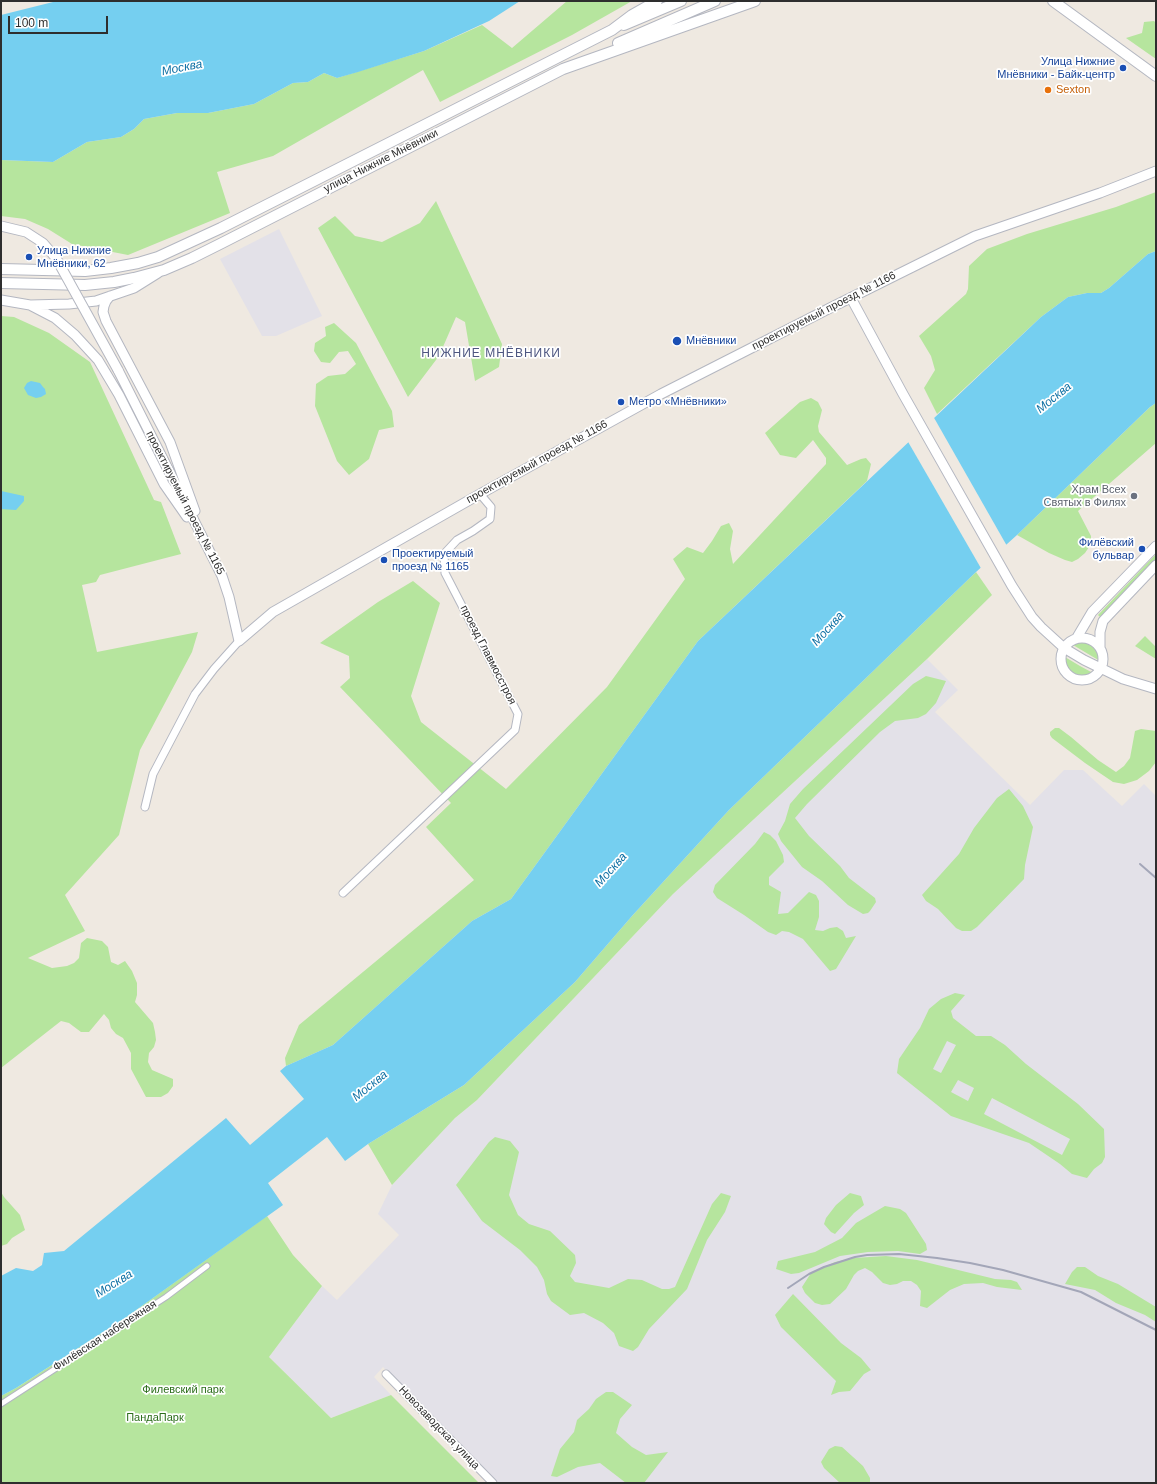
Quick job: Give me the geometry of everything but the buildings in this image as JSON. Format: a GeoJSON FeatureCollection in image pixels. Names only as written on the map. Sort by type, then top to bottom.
{"type":"FeatureCollection","features":[{"type":"Feature","properties":{"kind":"main road","name":"улица Нижние Мнёвники"},"geometry":{"type":"LineString","coordinates":[[1,269],[85,271],[138,263],[158,257],[221,228],[612,30],[632,15],[657,1]]}},
{"type":"Feature","properties":{"kind":"main road"},"geometry":{"type":"LineString","coordinates":[[612,30],[681,1]]}},
{"type":"Feature","properties":{"kind":"main road"},"geometry":{"type":"LineString","coordinates":[[577,64],[639,33],[715,1]]}},
{"type":"Feature","properties":{"kind":"main road","name":"улица Нижние Мнёвники"},"geometry":{"type":"LineString","coordinates":[[1,283],[86,285],[114,282],[164,270],[197,255],[563,69],[755,1]]}},
{"type":"Feature","properties":{"kind":"main road"},"geometry":{"type":"LineString","coordinates":[[1048,1],[1062,9],[1156,76]]}},
{"type":"Feature","properties":{"kind":"main road"},"geometry":{"type":"LineString","coordinates":[[1053,1],[1062,9]]}},
{"type":"Feature","properties":{"kind":"street"},"geometry":{"type":"LineString","coordinates":[[389,142],[395,154]]}},
{"type":"Feature","properties":{"kind":"street","name":"проектируемый проезд № 1166"},"geometry":{"type":"LineString","coordinates":[[239,641],[273,612],[647,401],[975,236],[1045,213],[1156,171]]}},
{"type":"Feature","properties":{"kind":"street","name":"проектируемый проезд № 1165"},"geometry":{"type":"LineString","coordinates":[[1,226],[26,232],[43,244],[56,258],[118,370],[222,576],[229,597],[239,641]]}},
{"type":"Feature","properties":{"kind":"street"},"geometry":{"type":"LineString","coordinates":[[1,300],[30,305],[69,304],[96,301],[134,288],[164,270]]}},
{"type":"Feature","properties":{"kind":"street"},"geometry":{"type":"LineString","coordinates":[[110,296],[106,301],[103,312],[106,321],[170,442],[205,542]]}},
{"type":"Feature","properties":{"kind":"street"},"geometry":{"type":"LineString","coordinates":[[851,298],[903,394],[1012,586],[1032,617],[1064,648],[1084,660],[1123,679],[1156,689]]}},
{"type":"Feature","properties":{"kind":"street"},"geometry":{"type":"LineString","coordinates":[[30,305],[55,318],[75,335],[98,360],[119,395],[164,484],[205,542]]}},
{"type":"Feature","properties":{"kind":"street","name":"проезд Главмосстроя"},"geometry":{"type":"LineString","coordinates":[[343,893],[515,730],[518,714],[445,573],[444,554],[457,540],[490,519],[491,507],[480,494]]}},
{"type":"Feature","properties":{"kind":"street"},"geometry":{"type":"LineString","coordinates":[[1076,639],[1092,612],[1156,546]]}},
{"type":"Feature","properties":{"kind":"street"},"geometry":{"type":"LineString","coordinates":[[1100,648],[1100,632],[1103,622],[1156,566]]}},
{"type":"Feature","properties":{"kind":"street"},"geometry":{"type":"LineString","coordinates":[[1086,638],[1096,642],[1104,656],[1101,669],[1096,676],[1091,679],[1084,680],[1072,678],[1067,674],[1061,662],[1064,648],[1071,641],[1076,639],[1086,638]]}},
{"type":"Feature","properties":{"kind":"street"},"geometry":{"type":"LineString","coordinates":[[145,807],[153,774],[195,694],[214,669],[239,641]]}},
{"type":"Feature","properties":{"kind":"street","name":"Филёвская набережная"},"geometry":{"type":"LineString","coordinates":[[1,1404],[166,1297],[207,1266]]}},
{"type":"Feature","properties":{"kind":"street","name":"Новозаводская улица"},"geometry":{"type":"LineString","coordinates":[[386,1374],[492,1483]]}},
{"type":"Feature","properties":{"kind":"shaded area"},"geometry":{"type":"Polygon","coordinates":[[[279,229],[322,316],[276,336],[262,336],[220,259],[279,229]]]}},
{"type":"Feature","properties":{"kind":"shaded area"},"geometry":{"type":"Polygon","coordinates":[[[927,659],[958,690],[935,712],[1030,805],[1064,770],[1083,770],[1122,806],[1144,784],[1156,796],[1156,1483],[497,1483],[383,1367],[374,1377],[391,1395],[331,1418],[269,1357],[322,1286],[337,1300],[399,1235],[378,1214],[392,1185],[455,1118],[477,1100],[673,894],[927,659]]]}},
{"type":"Feature","properties":{"kind":"green space"},"geometry":{"type":"Polygon","coordinates":[[[567,1],[632,1],[572,35],[440,102],[423,70],[273,156],[217,172],[230,213],[128,255],[72,244],[48,229],[25,219],[1,216],[1,160],[53,162],[87,142],[121,137],[134,129],[144,119],[177,113],[208,113],[254,104],[293,83],[308,82],[324,73],[337,78],[424,51],[482,25],[512,48],[567,1]]]}},
{"type":"Feature","properties":{"kind":"green space"},"geometry":{"type":"Polygon","coordinates":[[[1154,21],[1156,23],[1156,59],[1126,38],[1142,33],[1144,22],[1154,21]]]}},
{"type":"Feature","properties":{"kind":"green space"},"geometry":{"type":"Polygon","coordinates":[[[1156,192],[1156,251],[1148,254],[1109,288],[1101,293],[1087,293],[1068,297],[1041,317],[937,414],[924,388],[935,370],[931,356],[919,336],[966,294],[968,289],[969,266],[987,249],[1027,234],[1116,207],[1156,192]]]}},
{"type":"Feature","properties":{"kind":"green space"},"geometry":{"type":"Polygon","coordinates":[[[436,201],[502,344],[499,367],[475,381],[465,322],[456,317],[439,356],[408,397],[318,228],[335,216],[355,236],[382,242],[420,223],[436,201]]]}},
{"type":"Feature","properties":{"kind":"green space"},"geometry":{"type":"Polygon","coordinates":[[[1,316],[14,317],[49,333],[90,362],[154,500],[161,502],[181,554],[100,575],[96,582],[82,585],[97,652],[198,632],[192,652],[140,750],[119,835],[65,895],[85,931],[28,958],[52,968],[67,966],[74,963],[79,958],[81,943],[87,938],[102,941],[108,947],[111,962],[118,965],[125,961],[132,971],[137,983],[137,995],[135,1002],[153,1023],[156,1040],[154,1047],[149,1053],[148,1062],[152,1070],[173,1079],[173,1086],[168,1093],[161,1097],[146,1097],[131,1069],[131,1053],[123,1038],[116,1034],[111,1028],[109,1020],[104,1014],[89,1032],[81,1032],[69,1023],[61,1021],[1,1068],[1,316]]]}},
{"type":"Feature","properties":{"kind":"green space"},"geometry":{"type":"Polygon","coordinates":[[[334,323],[356,343],[392,411],[394,427],[379,430],[369,459],[349,475],[337,461],[315,406],[316,384],[328,376],[345,374],[356,364],[348,351],[339,352],[330,363],[321,362],[314,351],[315,343],[326,336],[325,327],[334,323]]]}},
{"type":"Feature","properties":{"kind":"green space"},"geometry":{"type":"Polygon","coordinates":[[[811,398],[818,402],[822,410],[818,426],[819,432],[847,465],[866,458],[871,464],[867,481],[698,641],[511,899],[472,921],[333,1045],[286,1066],[285,1058],[299,1025],[474,880],[426,827],[451,803],[340,687],[350,678],[349,656],[320,643],[378,602],[413,581],[440,603],[411,696],[421,722],[506,789],[607,687],[685,579],[673,559],[687,547],[703,553],[721,526],[729,523],[733,531],[730,549],[733,564],[826,464],[826,458],[813,440],[796,458],[780,455],[765,433],[800,402],[811,398]]]}},
{"type":"Feature","properties":{"kind":"green space"},"geometry":{"type":"Polygon","coordinates":[[[1156,403],[1156,443],[1078,511],[1091,536],[1091,544],[1085,553],[1072,562],[1049,553],[1017,535],[1150,407],[1156,403]]]}},
{"type":"Feature","properties":{"kind":"green space"},"geometry":{"type":"Polygon","coordinates":[[[1156,554],[1156,561],[1101,618],[1098,615],[1156,554]]]}},
{"type":"Feature","properties":{"kind":"green space"},"geometry":{"type":"Polygon","coordinates":[[[976,572],[992,595],[927,659],[673,894],[477,1100],[455,1118],[392,1185],[368,1144],[464,1085],[575,982],[632,916],[729,810],[976,572]]]}},
{"type":"Feature","properties":{"kind":"green space"},"geometry":{"type":"Polygon","coordinates":[[[1145,636],[1156,647],[1156,659],[1135,646],[1145,636]]]}},
{"type":"Feature","properties":{"kind":"green space"},"geometry":{"type":"Polygon","coordinates":[[[1081,642],[1093,645],[1098,653],[1100,661],[1073,645],[1081,642]]]}},
{"type":"Feature","properties":{"kind":"green space"},"geometry":{"type":"Polygon","coordinates":[[[1065,657],[1093,673],[1084,676],[1074,674],[1067,667],[1065,657]]]}},
{"type":"Feature","properties":{"kind":"green space"},"geometry":{"type":"Polygon","coordinates":[[[926,676],[946,681],[936,703],[926,714],[918,718],[895,721],[880,732],[807,804],[795,818],[809,836],[840,866],[849,878],[875,898],[876,902],[870,911],[863,914],[848,905],[822,881],[802,867],[781,841],[778,834],[785,821],[790,804],[803,789],[913,684],[926,676]]]}},
{"type":"Feature","properties":{"kind":"green space"},"geometry":{"type":"Polygon","coordinates":[[[1055,728],[1059,728],[1098,760],[1116,772],[1124,766],[1130,758],[1135,731],[1141,729],[1156,731],[1156,762],[1149,771],[1137,780],[1124,784],[1113,782],[1052,738],[1050,732],[1055,728]]]}},
{"type":"Feature","properties":{"kind":"green space"},"geometry":{"type":"Polygon","coordinates":[[[1009,789],[1023,806],[1033,827],[1025,865],[1024,879],[977,927],[971,931],[962,931],[956,928],[938,909],[926,901],[922,895],[959,854],[974,828],[997,798],[1009,789]]]}},
{"type":"Feature","properties":{"kind":"green space"},"geometry":{"type":"Polygon","coordinates":[[[764,832],[776,841],[783,855],[784,862],[769,877],[769,885],[781,892],[778,914],[788,913],[809,892],[816,895],[819,901],[819,917],[815,930],[823,931],[837,927],[843,931],[846,938],[856,936],[836,969],[830,971],[803,939],[789,932],[782,931],[776,935],[768,932],[717,898],[713,892],[715,885],[755,844],[764,832]]]}},
{"type":"Feature","properties":{"kind":"green space"},"geometry":{"type":"Polygon","coordinates":[[[955,993],[965,995],[951,1011],[953,1018],[976,1036],[991,1036],[1005,1045],[1026,1064],[1078,1104],[1104,1129],[1105,1157],[1102,1163],[1094,1169],[1087,1178],[1072,1174],[1029,1143],[951,1116],[897,1073],[899,1059],[920,1028],[929,1009],[941,999],[955,993]],[[947,1041],[933,1069],[941,1073],[956,1045],[947,1041]],[[958,1080],[951,1092],[968,1101],[974,1088],[958,1080]],[[992,1098],[984,1114],[1062,1155],[1070,1139],[992,1098]]]}},
{"type":"Feature","properties":{"kind":"green space"},"geometry":{"type":"Polygon","coordinates":[[[495,1137],[510,1141],[519,1152],[509,1195],[518,1215],[529,1224],[550,1231],[575,1255],[576,1263],[570,1276],[575,1282],[609,1288],[628,1279],[642,1280],[662,1289],[675,1287],[712,1204],[721,1193],[731,1196],[725,1212],[707,1240],[687,1289],[649,1329],[638,1347],[633,1351],[619,1346],[614,1333],[603,1323],[584,1313],[570,1315],[551,1301],[547,1294],[544,1280],[537,1267],[520,1250],[482,1221],[456,1185],[489,1142],[495,1137]]]}},
{"type":"Feature","properties":{"kind":"green space"},"geometry":{"type":"Polygon","coordinates":[[[1,1192],[20,1215],[25,1230],[12,1238],[7,1244],[1,1246],[1,1192]]]}},
{"type":"Feature","properties":{"kind":"green space"},"geometry":{"type":"Polygon","coordinates":[[[850,1193],[861,1196],[864,1205],[854,1213],[835,1234],[831,1232],[824,1224],[826,1218],[836,1205],[850,1193]]]}},
{"type":"Feature","properties":{"kind":"green space"},"geometry":{"type":"Polygon","coordinates":[[[885,1206],[900,1209],[906,1213],[926,1244],[927,1250],[920,1254],[898,1251],[868,1252],[840,1256],[799,1273],[791,1274],[776,1269],[778,1261],[815,1252],[842,1238],[856,1223],[885,1206]]]}},
{"type":"Feature","properties":{"kind":"green space","name":"Филевский парк"},"geometry":{"type":"Polygon","coordinates":[[[267,1216],[293,1255],[322,1286],[269,1357],[331,1418],[391,1395],[479,1483],[1,1483],[1,1396],[16,1388],[125,1318],[267,1216]]]}},
{"type":"Feature","properties":{"kind":"green space"},"geometry":{"type":"Polygon","coordinates":[[[886,1256],[917,1260],[995,1279],[1011,1280],[1017,1282],[1022,1290],[997,1287],[983,1283],[964,1284],[950,1290],[927,1308],[920,1306],[921,1291],[917,1285],[911,1281],[903,1281],[890,1285],[883,1283],[872,1272],[865,1268],[858,1271],[854,1275],[846,1289],[830,1304],[822,1305],[815,1303],[805,1293],[802,1287],[811,1273],[835,1262],[854,1258],[886,1256]]]}},
{"type":"Feature","properties":{"kind":"green space"},"geometry":{"type":"Polygon","coordinates":[[[1077,1267],[1085,1267],[1098,1276],[1118,1284],[1156,1307],[1156,1322],[1145,1315],[1116,1303],[1095,1290],[1065,1284],[1072,1272],[1077,1267]]]}},
{"type":"Feature","properties":{"kind":"green space"},"geometry":{"type":"Polygon","coordinates":[[[793,1294],[841,1343],[861,1358],[871,1370],[864,1374],[850,1391],[839,1392],[831,1395],[836,1381],[781,1327],[775,1315],[793,1294]]]}},
{"type":"Feature","properties":{"kind":"green space"},"geometry":{"type":"Polygon","coordinates":[[[606,1392],[613,1392],[632,1405],[620,1419],[616,1433],[632,1447],[646,1455],[668,1452],[644,1483],[626,1483],[600,1463],[578,1467],[557,1477],[551,1476],[560,1449],[574,1432],[577,1420],[589,1409],[596,1399],[606,1392]]]}},
{"type":"Feature","properties":{"kind":"green space"},"geometry":{"type":"Polygon","coordinates":[[[835,1446],[842,1447],[863,1466],[870,1478],[870,1483],[840,1483],[824,1468],[821,1462],[829,1449],[835,1446]]]}},
{"type":"Feature","properties":{"kind":"water","name":"Москва"},"geometry":{"type":"Polygon","coordinates":[[[57,1],[520,1],[489,21],[424,51],[337,78],[324,73],[308,82],[293,83],[254,104],[208,113],[177,113],[144,119],[134,129],[121,137],[87,142],[53,162],[1,160],[1,15],[57,1]]]}},
{"type":"Feature","properties":{"kind":"water","name":"Москва"},"geometry":{"type":"Polygon","coordinates":[[[1156,251],[1156,403],[976,572],[729,810],[632,916],[575,982],[464,1085],[368,1144],[345,1161],[327,1137],[268,1183],[283,1205],[125,1318],[16,1388],[1,1396],[1,1276],[16,1268],[33,1271],[42,1265],[44,1253],[64,1251],[226,1118],[250,1145],[304,1099],[280,1071],[286,1066],[333,1045],[472,921],[511,899],[698,641],[1041,317],[1068,297],[1087,293],[1101,293],[1109,288],[1148,254],[1156,251]]]}},
{"type":"Feature","properties":{"kind":"water"},"geometry":{"type":"Polygon","coordinates":[[[31,381],[40,383],[45,389],[46,394],[36,398],[28,395],[24,388],[27,383],[31,381]]]}},
{"type":"Feature","properties":{"kind":"water"},"geometry":{"type":"Polygon","coordinates":[[[1,491],[24,496],[24,501],[16,510],[1,509],[1,491]]]}},
{"type":"Feature","properties":{"kind":"pier"},"geometry":{"type":"Polygon","coordinates":[[[933,416],[1007,546],[982,570],[907,440],[933,416]]]}},
{"type":"Feature","properties":{"kind":"railway"},"geometry":{"type":"LineString","coordinates":[[1140,864],[1156,878]]}},
{"type":"Feature","properties":{"kind":"railway"},"geometry":{"type":"LineString","coordinates":[[788,1288],[809,1274],[824,1267],[855,1257],[899,1254],[937,1258],[1003,1270],[1081,1292],[1156,1330]]}},
{"type":"Feature","properties":{"kind":"place","name":"Улица Нижние Мнёвники - Байк-центр"},"geometry":{"type":"Point","coordinates":[1123,68]}},
{"type":"Feature","properties":{"kind":"place","name":"Sexton"},"geometry":{"type":"Point","coordinates":[1048,90]}},
{"type":"Feature","properties":{"kind":"place","name":"Улица Нижние Мнёвники, 62"},"geometry":{"type":"Point","coordinates":[29,257]}},
{"type":"Feature","properties":{"kind":"place","name":"Мнёвники"},"geometry":{"type":"Point","coordinates":[677,341]}},
{"type":"Feature","properties":{"kind":"place","name":"Метро «Мнёвники»"},"geometry":{"type":"Point","coordinates":[621,402]}},
{"type":"Feature","properties":{"kind":"place","name":"Храм Всех Святых в Филях"},"geometry":{"type":"Point","coordinates":[1134,496]}},
{"type":"Feature","properties":{"kind":"place","name":"Филёвский бульвар"},"geometry":{"type":"Point","coordinates":[1142,549]}},
{"type":"Feature","properties":{"kind":"place","name":"Проектируемый проезд № 1165"},"geometry":{"type":"Point","coordinates":[384,560]}},
{"type":"Feature","properties":{"kind":"district","name":"НИЖНИЕ МНЁВНИКИ"},"geometry":{"type":"Point","coordinates":[491,354]}},
{"type":"Feature","properties":{"kind":"park label","name":"ПандаПарк"},"geometry":{"type":"Point","coordinates":[155,1418]}}]}
